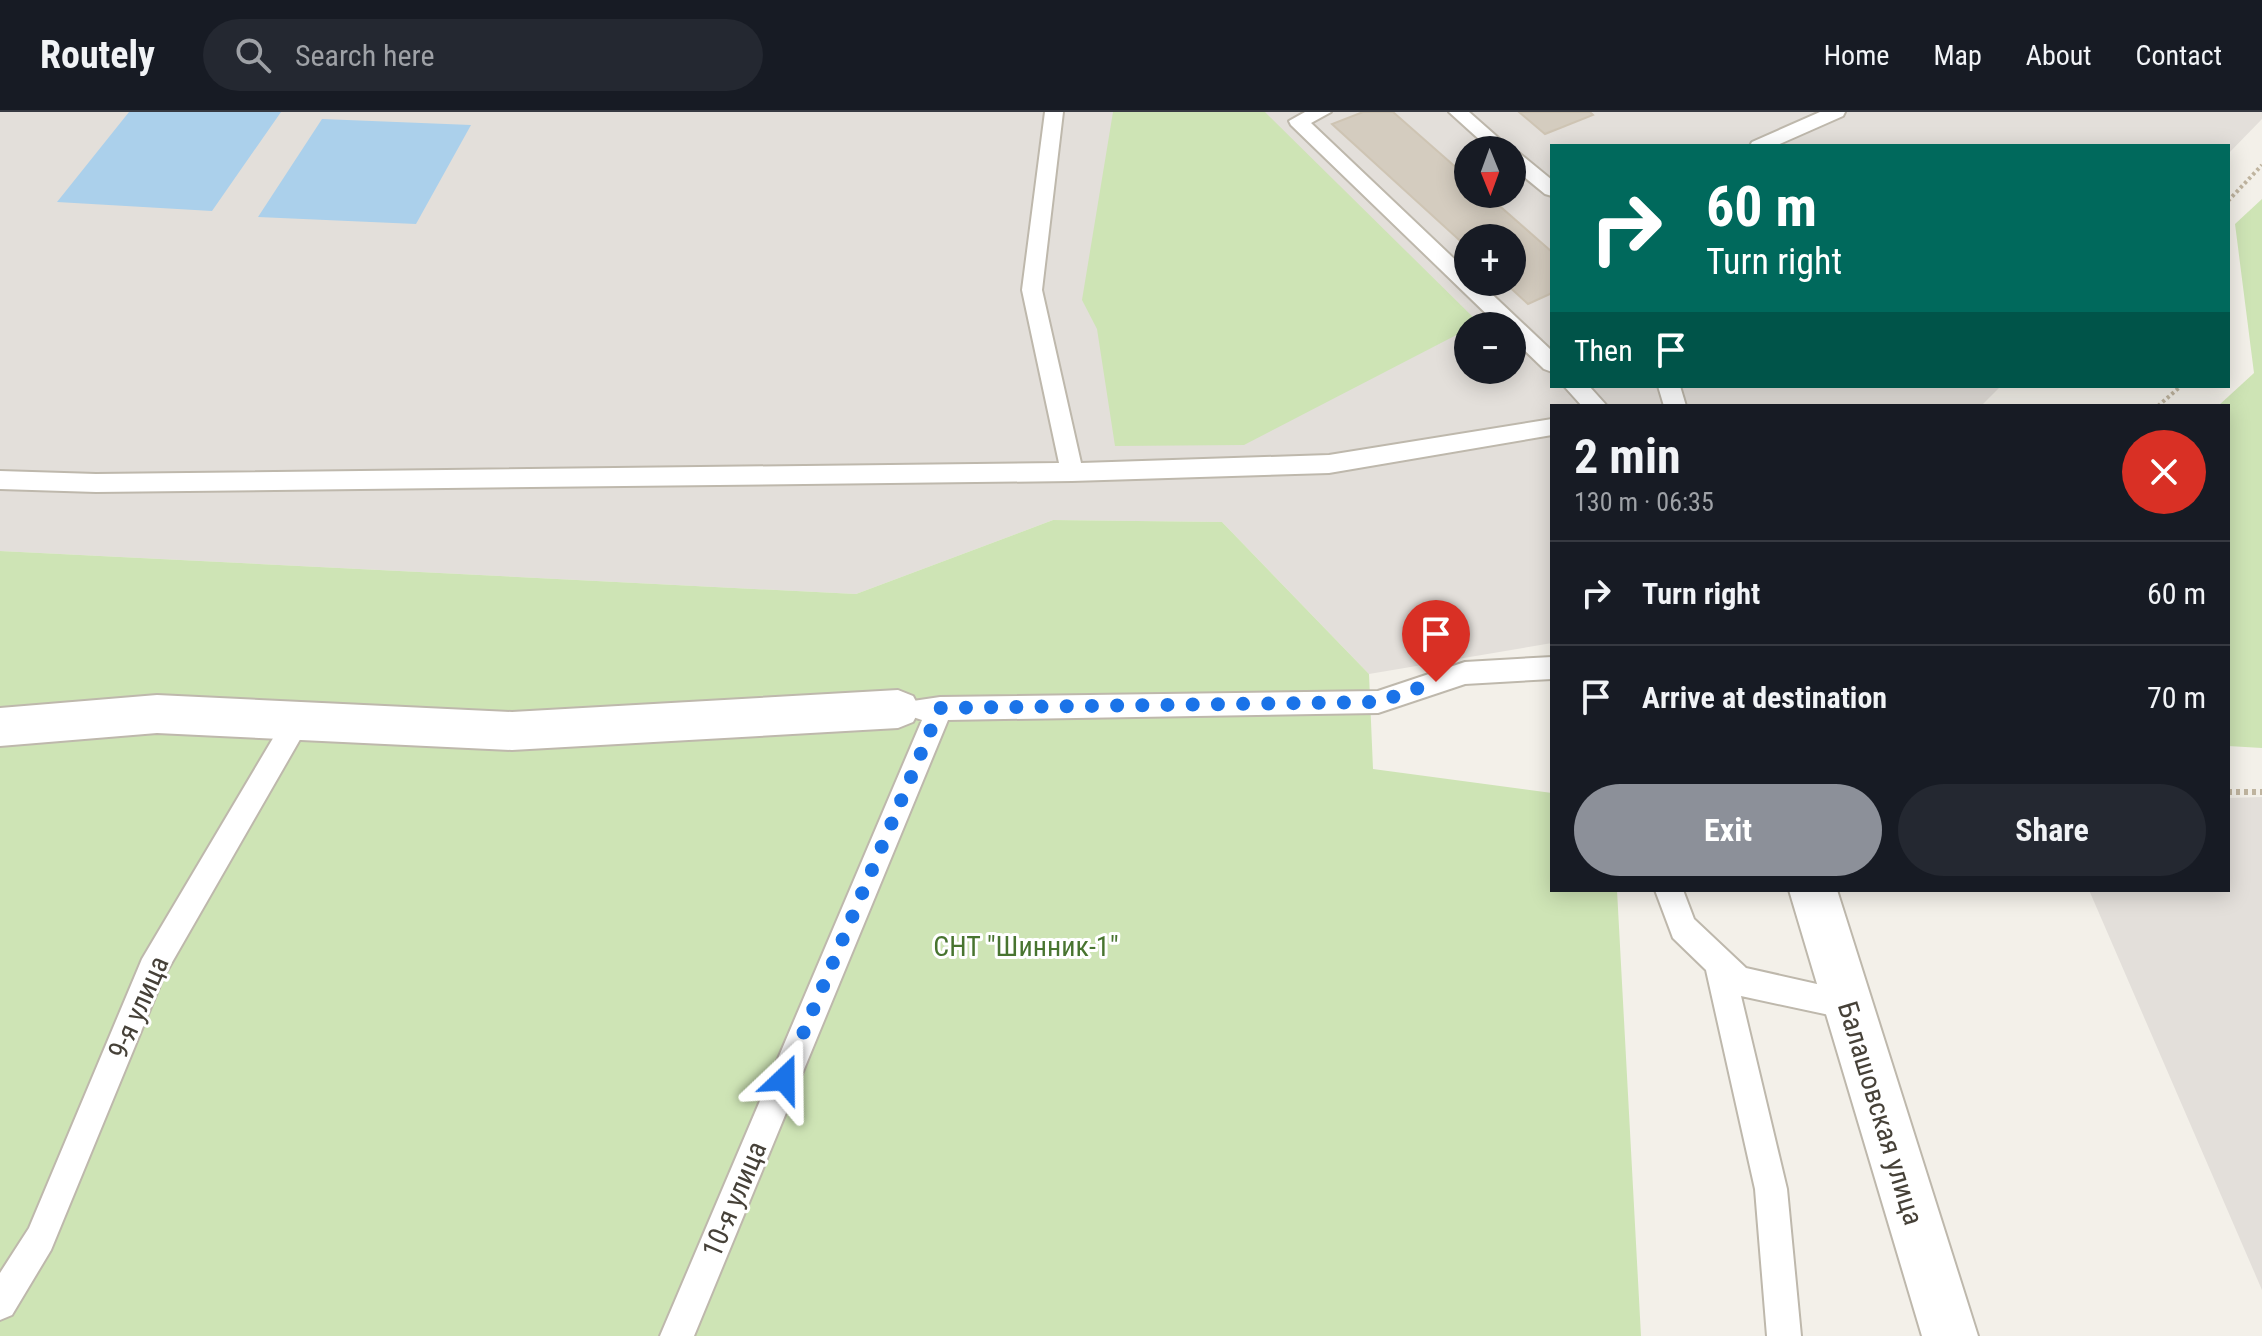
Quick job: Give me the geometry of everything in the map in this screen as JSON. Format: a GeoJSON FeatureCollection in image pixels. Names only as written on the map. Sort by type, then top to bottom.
{"type":"FeatureCollection","features":[{"type":"Feature","properties":{"kind":"street"},"geometry":{"type":"LineString","coordinates":[[0,727],[157,714],[512,731],[919,708]]}},
{"type":"Feature","properties":{"kind":"street","name":"Балашовская улица"},"geometry":{"type":"LineString","coordinates":[[1814,892],[1950,1336]]}},
{"type":"Feature","properties":{"kind":"lane"},"geometry":{"type":"LineString","coordinates":[[1054,112],[1032,290],[1072,472]]}},
{"type":"Feature","properties":{"kind":"lane"},"geometry":{"type":"LineString","coordinates":[[1322,112],[1298,121],[1550,362]]}},
{"type":"Feature","properties":{"kind":"lane"},"geometry":{"type":"LineString","coordinates":[[1458,112],[1486,136]]}},
{"type":"Feature","properties":{"kind":"lane"},"geometry":{"type":"LineString","coordinates":[[1764,144],[1836,112]]}},
{"type":"Feature","properties":{"kind":"lane"},"geometry":{"type":"LineString","coordinates":[[1526,169],[1550,188]]}},
{"type":"Feature","properties":{"kind":"lane"},"geometry":{"type":"LineString","coordinates":[[1577,388],[1594,404]]}},
{"type":"Feature","properties":{"kind":"lane"},"geometry":{"type":"LineString","coordinates":[[0,480],[127,483],[1072,472],[1329,464],[1550,427]]}},
{"type":"Feature","properties":{"kind":"lane"},"geometry":{"type":"LineString","coordinates":[[919,708],[1378,702],[1465,673],[1550,668]]}},
{"type":"Feature","properties":{"kind":"lane","name":"10-я улица"},"geometry":{"type":"LineString","coordinates":[[677,1336],[919,708]]}},
{"type":"Feature","properties":{"kind":"lane","name":"9-я улица"},"geometry":{"type":"LineString","coordinates":[[0,1303],[40,1239],[152,969],[297,721]]}},
{"type":"Feature","properties":{"kind":"lane"},"geometry":{"type":"LineString","coordinates":[[1670,892],[1683,928],[1738,981],[1848,1005]]}},
{"type":"Feature","properties":{"kind":"lane"},"geometry":{"type":"LineString","coordinates":[[1719,963],[1771,1189],[1784,1336]]}},
{"type":"Feature","properties":{"kind":"path"},"geometry":{"type":"LineString","coordinates":[[2230,199],[2262,165]]}},
{"type":"Feature","properties":{"kind":"path"},"geometry":{"type":"LineString","coordinates":[[2160,404],[2179,388]]}},
{"type":"Feature","properties":{"kind":"path"},"geometry":{"type":"LineString","coordinates":[[2230,792],[2262,792]]}},
{"type":"Feature","properties":{"kind":"shaded area"},"geometry":{"type":"Polygon","coordinates":[[[0,112],[2262,112],[2262,119],[2230,152],[2230,144],[1550,144],[1550,388],[1999,388],[1983,404],[1550,404],[1550,643],[1369,674],[1222,522],[1053,520],[856,594],[0,551],[0,112]]]}},
{"type":"Feature","properties":{"kind":"shaded area"},"geometry":{"type":"Polygon","coordinates":[[[2262,797],[2262,1290],[2090,892],[2230,892],[2230,798],[2262,797]]]}},
{"type":"Feature","properties":{"kind":"green space"},"geometry":{"type":"Polygon","coordinates":[[[1113,112],[1265,112],[1468,312],[1454,312],[1454,336],[1244,445],[1115,446],[1097,329],[1082,300],[1113,112]]]}},
{"type":"Feature","properties":{"kind":"green space"},"geometry":{"type":"Polygon","coordinates":[[[2262,199],[2262,748],[2230,746],[2230,404],[2220,404],[2254,373],[2235,224],[2262,199]]]}},
{"type":"Feature","properties":{"kind":"green space","name":"СНТ \"Шинник-1\""},"geometry":{"type":"Polygon","coordinates":[[[1053,520],[1222,522],[1369,674],[1373,769],[1550,793],[1550,892],[1617,892],[1641,1336],[0,1336],[0,551],[856,594],[1053,520]]]}},
{"type":"Feature","properties":{"kind":"water"},"geometry":{"type":"Polygon","coordinates":[[[129,112],[281,112],[212,211],[57,202],[129,112]]]}},
{"type":"Feature","properties":{"kind":"water"},"geometry":{"type":"Polygon","coordinates":[[[322,119],[471,125],[416,224],[258,217],[322,119]]]}},
{"type":"Feature","properties":{"kind":"building"},"geometry":{"type":"Polygon","coordinates":[[[1363,112],[1393,112],[1454,166],[1454,208],[1502,208],[1520,224],[1454,224],[1454,235],[1332,124],[1363,112]]]}},
{"type":"Feature","properties":{"kind":"building"},"geometry":{"type":"Polygon","coordinates":[[[1519,112],[1590,112],[1593,115],[1545,134],[1519,112]]]}},
{"type":"Feature","properties":{"kind":"building"},"geometry":{"type":"Polygon","coordinates":[[[1526,229],[1550,250],[1550,294],[1528,304],[1519,296],[1526,296],[1526,229]]]}},
{"type":"Feature","properties":{"kind":"route"},"geometry":{"type":"LineString","coordinates":[[784,1079],[940,708],[1378,702],[1436,682]]}}]}
